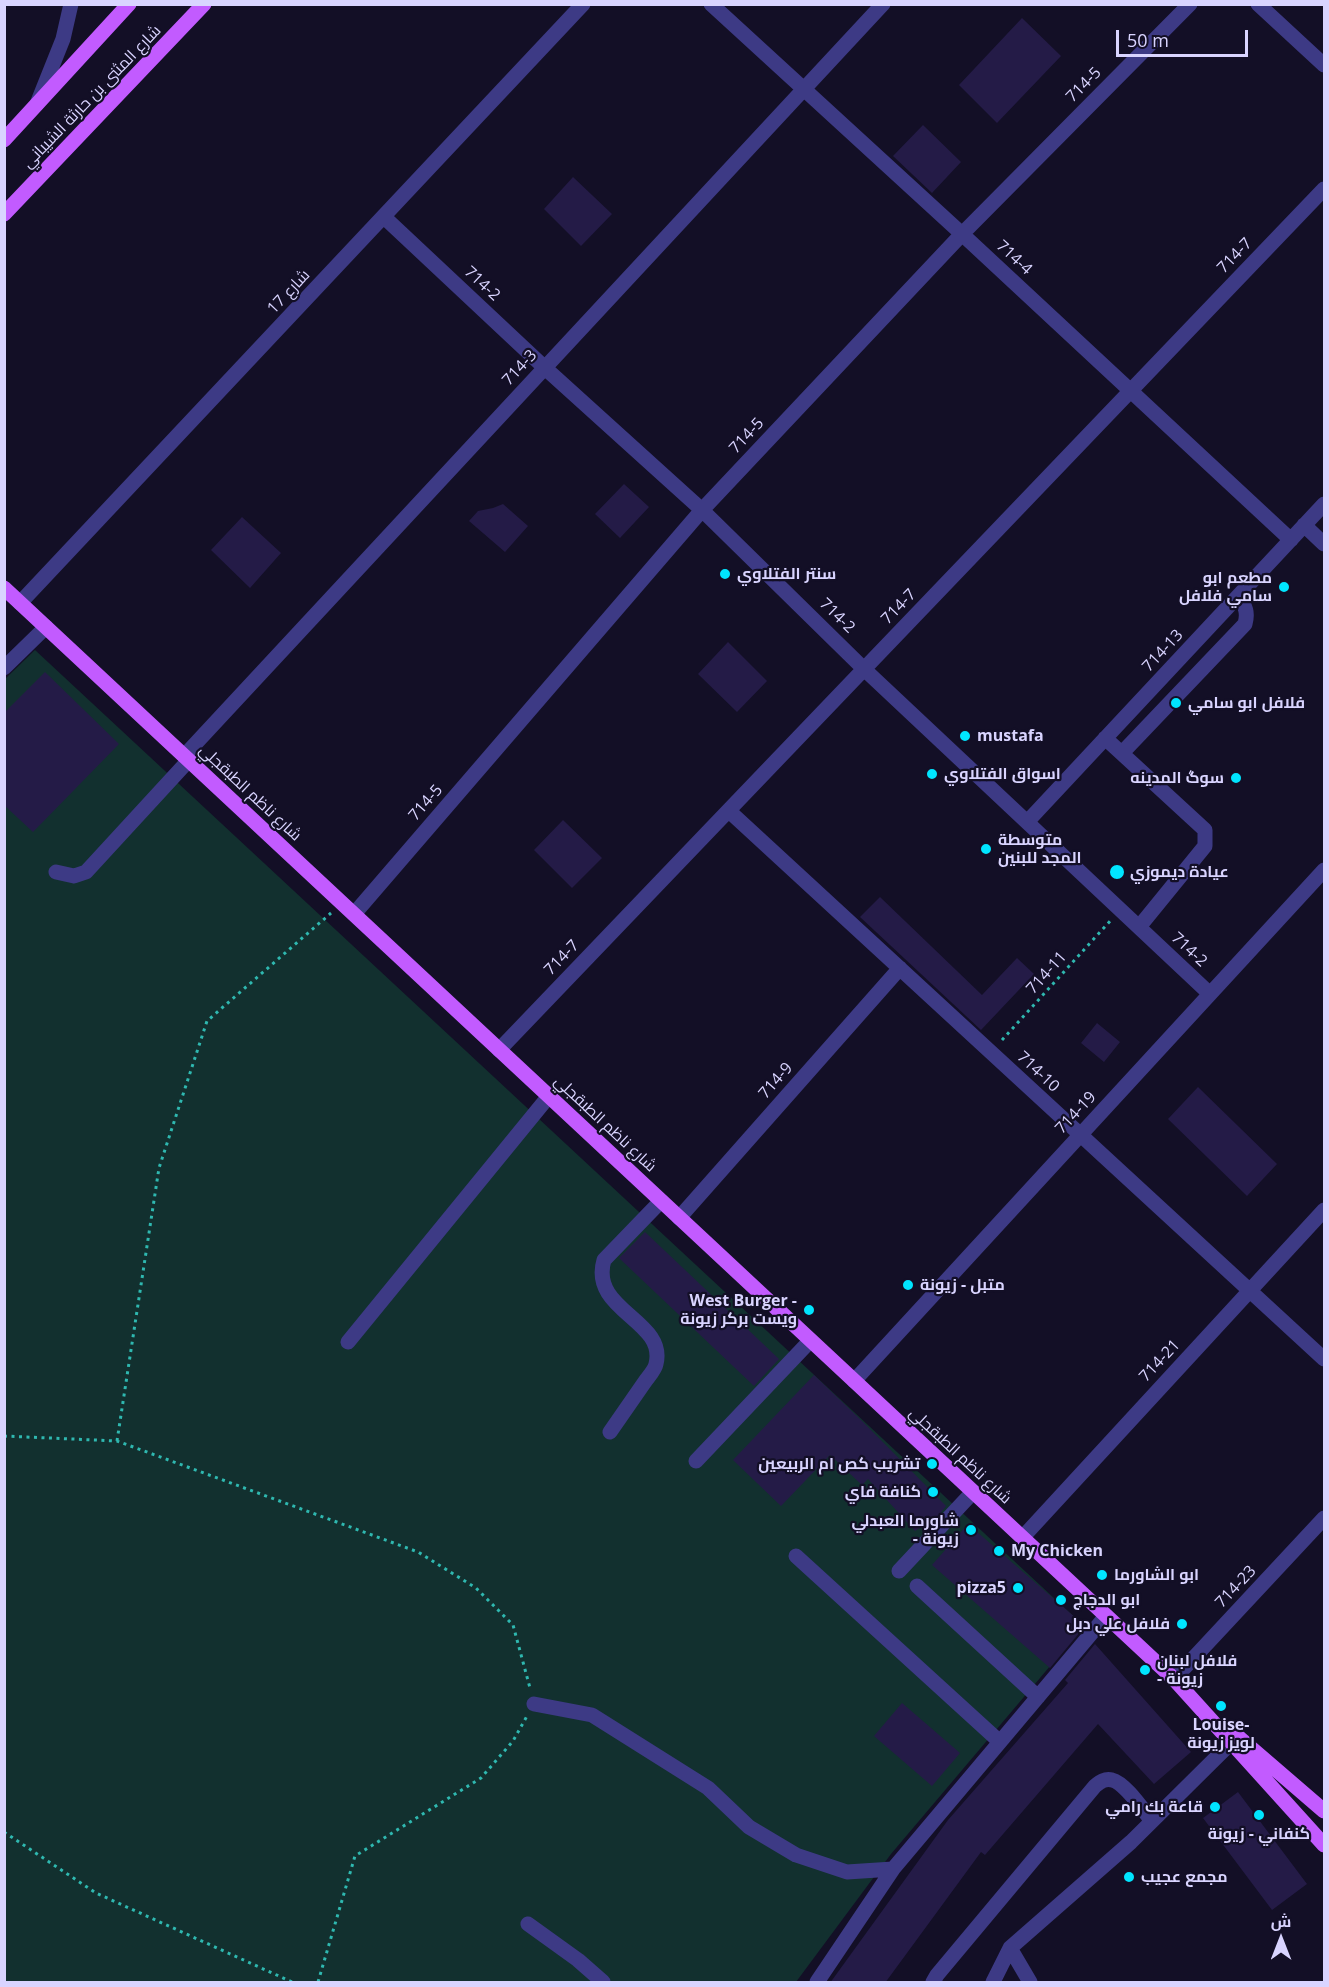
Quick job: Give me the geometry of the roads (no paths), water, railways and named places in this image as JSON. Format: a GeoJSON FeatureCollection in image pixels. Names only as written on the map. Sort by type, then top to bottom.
{"type":"FeatureCollection","features":[{"type":"Feature","properties":{"kind":"main road","name":"شارع المثنى بن حارثة الشيباني"},"geometry":{"type":"LineString","coordinates":[[4,140],[129,4]]}},
{"type":"Feature","properties":{"kind":"main road","name":"شارع المثنى بن حارثة الشيباني"},"geometry":{"type":"LineString","coordinates":[[4,214],[204,4]]}},
{"type":"Feature","properties":{"kind":"main road","name":"شارع ناظم الطبقجلي"},"geometry":{"type":"LineString","coordinates":[[4,588],[1177,1683],[1234,1739],[1323,1846]]}},
{"type":"Feature","properties":{"kind":"main road","name":"شارع ناظم الطبقجلي"},"geometry":{"type":"LineString","coordinates":[[1234,1739],[1324,1811]]}},
{"type":"Feature","properties":{"kind":"street"},"geometry":{"type":"LineString","coordinates":[[37,105],[63,39],[71,4]]}},
{"type":"Feature","properties":{"kind":"street","name":"شارع 17"},"geometry":{"type":"LineString","coordinates":[[20,603],[583,4]]}},
{"type":"Feature","properties":{"kind":"street","name":"714-4"},"geometry":{"type":"LineString","coordinates":[[711,4],[1291,540]]}},
{"type":"Feature","properties":{"kind":"street","name":"714-3"},"geometry":{"type":"LineString","coordinates":[[56,873],[74,876],[86,872],[187,758],[545,368],[883,4]]}},
{"type":"Feature","properties":{"kind":"street","name":"714-5"},"geometry":{"type":"LineString","coordinates":[[354,914],[702,510],[962,234],[1190,4]]}},
{"type":"Feature","properties":{"kind":"street"},"geometry":{"type":"LineString","coordinates":[[1258,4],[1324,65]]}},
{"type":"Feature","properties":{"kind":"street","name":"714-7"},"geometry":{"type":"LineString","coordinates":[[499,1050],[1324,189]]}},
{"type":"Feature","properties":{"kind":"street","name":"714-2"},"geometry":{"type":"LineString","coordinates":[[384,217],[545,368],[702,510],[864,669],[1210,994]]}},
{"type":"Feature","properties":{"kind":"street","name":"714-13"},"geometry":{"type":"LineString","coordinates":[[1027,822],[1324,504]]}},
{"type":"Feature","properties":{"kind":"street"},"geometry":{"type":"LineString","coordinates":[[1304,525],[1324,544]]}},
{"type":"Feature","properties":{"kind":"street"},"geometry":{"type":"LineString","coordinates":[[1122,753],[1245,624],[1247,618],[1245,605],[1238,597]]}},
{"type":"Feature","properties":{"kind":"street"},"geometry":{"type":"LineString","coordinates":[[4,668],[46,627]]}},
{"type":"Feature","properties":{"kind":"street"},"geometry":{"type":"LineString","coordinates":[[1105,738],[1205,830],[1205,846],[1139,927]]}},
{"type":"Feature","properties":{"kind":"street","name":"714-10"},"geometry":{"type":"LineString","coordinates":[[729,811],[1324,1359]]}},
{"type":"Feature","properties":{"kind":"street","name":"714-19"},"geometry":{"type":"LineString","coordinates":[[854,1381],[1324,870]]}},
{"type":"Feature","properties":{"kind":"street","name":"714-9"},"geometry":{"type":"LineString","coordinates":[[679,1218],[900,968]]}},
{"type":"Feature","properties":{"kind":"street"},"geometry":{"type":"LineString","coordinates":[[348,1342],[549,1096]]}},
{"type":"Feature","properties":{"kind":"street"},"geometry":{"type":"LineString","coordinates":[[610,1432],[656,1365],[656,1351],[651,1336],[614,1303],[604,1288],[601,1269],[604,1260],[661,1201]]}},
{"type":"Feature","properties":{"kind":"street","name":"714-21"},"geometry":{"type":"LineString","coordinates":[[1022,1538],[1324,1210]]}},
{"type":"Feature","properties":{"kind":"street"},"geometry":{"type":"LineString","coordinates":[[696,1461],[810,1341]]}},
{"type":"Feature","properties":{"kind":"street"},"geometry":{"type":"LineString","coordinates":[[899,1571],[973,1492]]}},
{"type":"Feature","properties":{"kind":"street","name":"714-23"},"geometry":{"type":"LineString","coordinates":[[1177,1683],[1324,1518]]}},
{"type":"Feature","properties":{"kind":"street"},"geometry":{"type":"LineString","coordinates":[[796,1556],[1000,1742]]}},
{"type":"Feature","properties":{"kind":"street"},"geometry":{"type":"LineString","coordinates":[[917,1586],[1038,1697]]}},
{"type":"Feature","properties":{"kind":"street"},"geometry":{"type":"LineString","coordinates":[[818,1983],[892,1869],[1106,1616]]}},
{"type":"Feature","properties":{"kind":"street"},"geometry":{"type":"LineString","coordinates":[[534,1704],[592,1715],[708,1788],[748,1827],[796,1855],[847,1872],[892,1869]]}},
{"type":"Feature","properties":{"kind":"street"},"geometry":{"type":"LineString","coordinates":[[993,1983],[1010,1948],[1131,1842],[1234,1739]]}},
{"type":"Feature","properties":{"kind":"street"},"geometry":{"type":"LineString","coordinates":[[933,1983],[937,1975],[1095,1786],[1105,1780],[1113,1780],[1122,1785],[1152,1821]]}},
{"type":"Feature","properties":{"kind":"street"},"geometry":{"type":"LineString","coordinates":[[528,1924],[578,1960],[603,1983]]}},
{"type":"Feature","properties":{"kind":"street"},"geometry":{"type":"LineString","coordinates":[[1010,1948],[1030,1983]]}},
{"type":"Feature","properties":{"kind":"place","name":"سنتر الفتلاوي"},"geometry":{"type":"Point","coordinates":[725,574]}},
{"type":"Feature","properties":{"kind":"place","name":"مطعم ابو سامي فلافل"},"geometry":{"type":"Point","coordinates":[1284,587]}},
{"type":"Feature","properties":{"kind":"place","name":"فلافل ابو سامي"},"geometry":{"type":"Point","coordinates":[1176,703]}},
{"type":"Feature","properties":{"kind":"place","name":"mustafa"},"geometry":{"type":"Point","coordinates":[965,736]}},
{"type":"Feature","properties":{"kind":"place","name":"اسواق الفتلاوي"},"geometry":{"type":"Point","coordinates":[932,774]}},
{"type":"Feature","properties":{"kind":"place","name":"سوگ المدينه"},"geometry":{"type":"Point","coordinates":[1236,778]}},
{"type":"Feature","properties":{"kind":"place","name":"متوسطة المجد للبنين"},"geometry":{"type":"Point","coordinates":[986,849]}},
{"type":"Feature","properties":{"kind":"place","name":"عيادة ديموزي"},"geometry":{"type":"Point","coordinates":[1117,872]}},
{"type":"Feature","properties":{"kind":"place","name":"متبل - زيونة"},"geometry":{"type":"Point","coordinates":[908,1285]}},
{"type":"Feature","properties":{"kind":"place","name":"West Burger - ويست بركر زيونة"},"geometry":{"type":"Point","coordinates":[809,1310]}},
{"type":"Feature","properties":{"kind":"place","name":"تشريب كص ام الربيعين"},"geometry":{"type":"Point","coordinates":[932,1464]}},
{"type":"Feature","properties":{"kind":"place","name":"كنافة فاي"},"geometry":{"type":"Point","coordinates":[933,1492]}},
{"type":"Feature","properties":{"kind":"place","name":"شاورما العبدلي - زيونة"},"geometry":{"type":"Point","coordinates":[971,1530]}},
{"type":"Feature","properties":{"kind":"place","name":"My Chicken"},"geometry":{"type":"Point","coordinates":[999,1551]}},
{"type":"Feature","properties":{"kind":"place","name":"ابو الشاورما"},"geometry":{"type":"Point","coordinates":[1102,1575]}},
{"type":"Feature","properties":{"kind":"place","name":"pizza5"},"geometry":{"type":"Point","coordinates":[1018,1588]}},
{"type":"Feature","properties":{"kind":"place","name":"ابو الدجاج"},"geometry":{"type":"Point","coordinates":[1061,1600]}},
{"type":"Feature","properties":{"kind":"place","name":"فلافل علي دبل"},"geometry":{"type":"Point","coordinates":[1182,1624]}},
{"type":"Feature","properties":{"kind":"place","name":"فلافل لبنان - زيونة"},"geometry":{"type":"Point","coordinates":[1145,1670]}},
{"type":"Feature","properties":{"kind":"place","name":"Louise- لويز زيونة"},"geometry":{"type":"Point","coordinates":[1221,1706]}},
{"type":"Feature","properties":{"kind":"place","name":"قاعة بك رامي"},"geometry":{"type":"Point","coordinates":[1215,1807]}},
{"type":"Feature","properties":{"kind":"place","name":"كنفاني - زيونة"},"geometry":{"type":"Point","coordinates":[1259,1815]}},
{"type":"Feature","properties":{"kind":"place","name":"مجمع عجيب"},"geometry":{"type":"Point","coordinates":[1129,1877]}}]}
